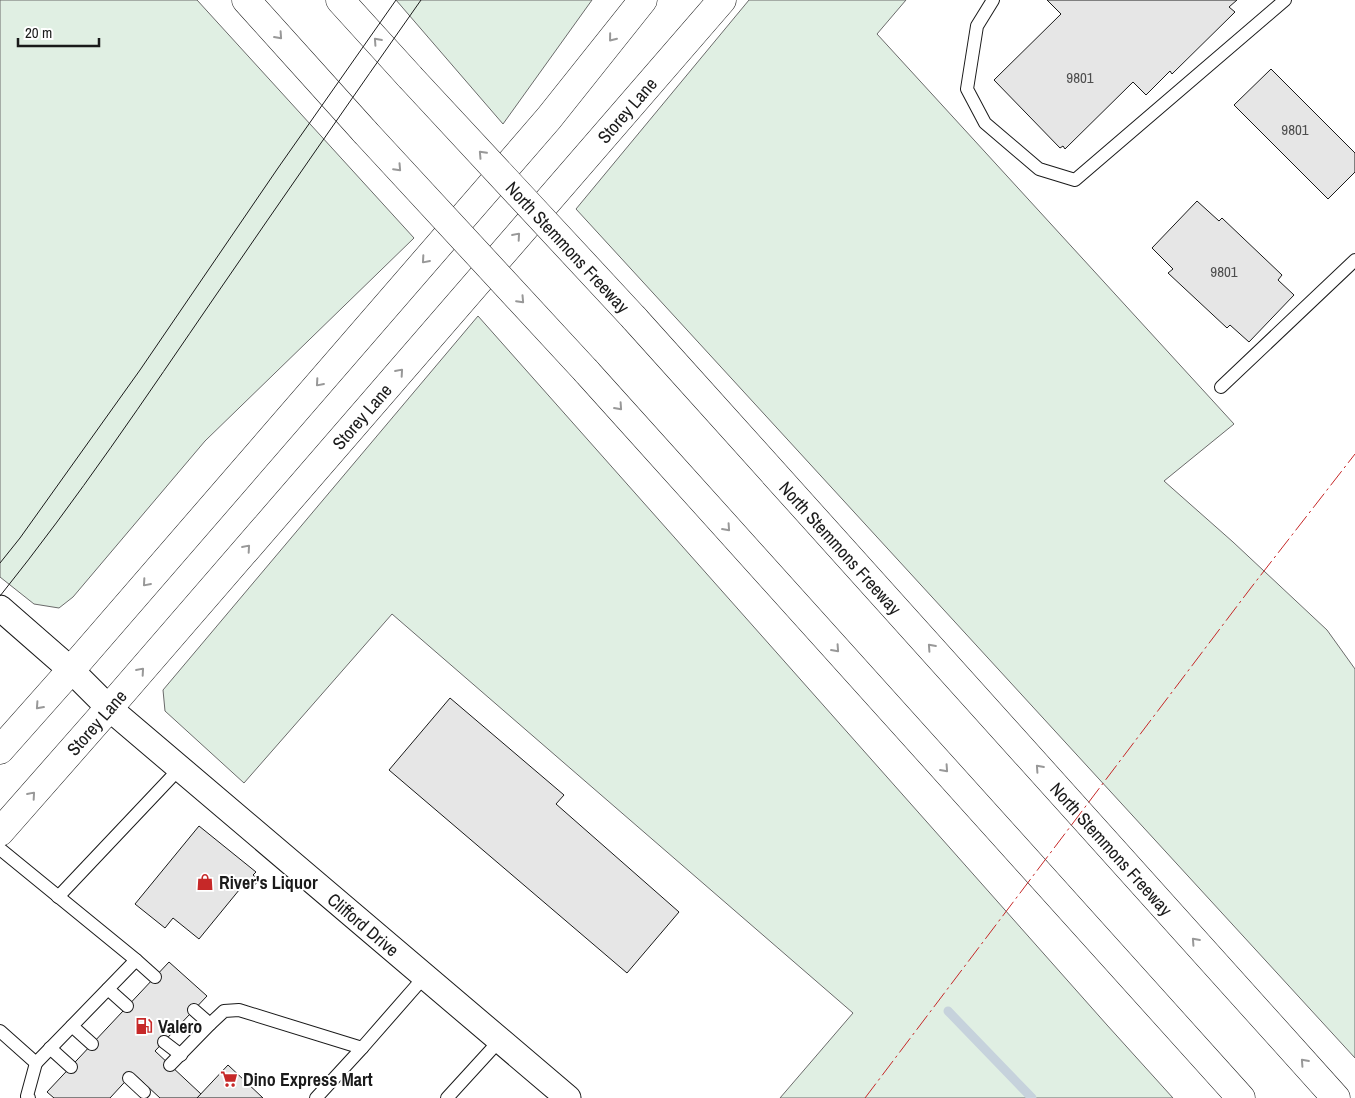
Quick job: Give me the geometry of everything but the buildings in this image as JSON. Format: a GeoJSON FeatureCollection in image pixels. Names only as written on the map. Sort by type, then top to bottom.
{"type":"FeatureCollection","features":[{"type":"Feature","properties":{"kind":"highway"},"geometry":{"type":"LineString","coordinates":[[246,0],[586,371],[1241,1098]]}},
{"type":"Feature","properties":{"kind":"highway","name":"North Stemmons Freeway"},"geometry":{"type":"LineString","coordinates":[[340,0],[634,318],[1336,1098]]}},
{"type":"Feature","properties":{"kind":"highway"},"geometry":{"type":"LineString","coordinates":[[0,750],[549,118],[643,0]]}},
{"type":"Feature","properties":{"kind":"highway","name":"Storey Lane"},"geometry":{"type":"LineString","coordinates":[[0,832],[722,0]]}},
{"type":"Feature","properties":{"kind":"street","name":"Clifford Drive"},"geometry":{"type":"LineString","coordinates":[[0,608],[71,670],[109,708],[568,1098]]}},
{"type":"Feature","properties":{"kind":"lane"},"geometry":{"type":"LineString","coordinates":[[993,0],[977,26],[967,89],[985,123],[1039,169],[1075,180],[1285,0]]}},
{"type":"Feature","properties":{"kind":"lane"},"geometry":{"type":"LineString","coordinates":[[1221,386],[1355,260]]}},
{"type":"Feature","properties":{"kind":"lane"},"geometry":{"type":"LineString","coordinates":[[58,897],[180,768]]}},
{"type":"Feature","properties":{"kind":"lane"},"geometry":{"type":"LineString","coordinates":[[0,849],[155,977]]}},
{"type":"Feature","properties":{"kind":"lane"},"geometry":{"type":"LineString","coordinates":[[29,1098],[36,1063],[136,960]]}},
{"type":"Feature","properties":{"kind":"lane"},"geometry":{"type":"LineString","coordinates":[[316,1098],[425,976]]}},
{"type":"Feature","properties":{"kind":"lane"},"geometry":{"type":"LineString","coordinates":[[108,989],[127,1006]]}},
{"type":"Feature","properties":{"kind":"lane"},"geometry":{"type":"LineString","coordinates":[[194,1010],[210,1024]]}},
{"type":"Feature","properties":{"kind":"lane"},"geometry":{"type":"LineString","coordinates":[[170,1065],[224,1011],[240,1010],[362,1048]]}},
{"type":"Feature","properties":{"kind":"lane"},"geometry":{"type":"LineString","coordinates":[[72,1026],[92,1044]]}},
{"type":"Feature","properties":{"kind":"lane"},"geometry":{"type":"LineString","coordinates":[[0,1031],[36,1063]]}},
{"type":"Feature","properties":{"kind":"lane"},"geometry":{"type":"LineString","coordinates":[[447,1098],[500,1040]]}},
{"type":"Feature","properties":{"kind":"lane"},"geometry":{"type":"LineString","coordinates":[[164,1042],[181,1055]]}},
{"type":"Feature","properties":{"kind":"lane"},"geometry":{"type":"LineString","coordinates":[[50,1048],[71,1066]]}},
{"type":"Feature","properties":{"kind":"lane"},"geometry":{"type":"LineString","coordinates":[[129,1078],[144,1092]]}},
{"type":"Feature","properties":{"kind":"green space"},"geometry":{"type":"Polygon","coordinates":[[[0,0],[197,0],[414,238],[205,441],[73,597],[59,608],[34,604],[0,577],[0,0]]]}},
{"type":"Feature","properties":{"kind":"green space"},"geometry":{"type":"Polygon","coordinates":[[[396,0],[592,0],[503,124],[396,0]]]}},
{"type":"Feature","properties":{"kind":"green space"},"geometry":{"type":"Polygon","coordinates":[[[749,0],[906,0],[877,34],[1234,424],[1164,481],[1233,542],[1327,630],[1355,669],[1355,1058],[576,209],[749,0]]]}},
{"type":"Feature","properties":{"kind":"green space"},"geometry":{"type":"Polygon","coordinates":[[[478,316],[1173,1098],[780,1098],[853,1013],[392,614],[244,783],[165,711],[163,690],[478,316]]]}},
{"type":"Feature","properties":{"kind":"waterway"},"geometry":{"type":"LineString","coordinates":[[948,1011],[1032,1098]]}},
{"type":"Feature","properties":{"kind":"tram line"},"geometry":{"type":"LineString","coordinates":[[0,563],[20,538],[140,370],[396,0]]}},
{"type":"Feature","properties":{"kind":"tram line"},"geometry":{"type":"LineString","coordinates":[[0,596],[29,560],[111,448],[421,0]]}},
{"type":"Feature","properties":{"kind":"power"},"geometry":{"type":"LineString","coordinates":[[865,1098],[1250,589],[1355,454]]}},
{"type":"Feature","properties":{"kind":"place","name":"River's Liquor"},"geometry":{"type":"Point","coordinates":[205,882]}},
{"type":"Feature","properties":{"kind":"place","name":"Valero"},"geometry":{"type":"Point","coordinates":[144,1026]}},
{"type":"Feature","properties":{"kind":"place","name":"Dino Express Mart"},"geometry":{"type":"Point","coordinates":[229,1079]}}]}
